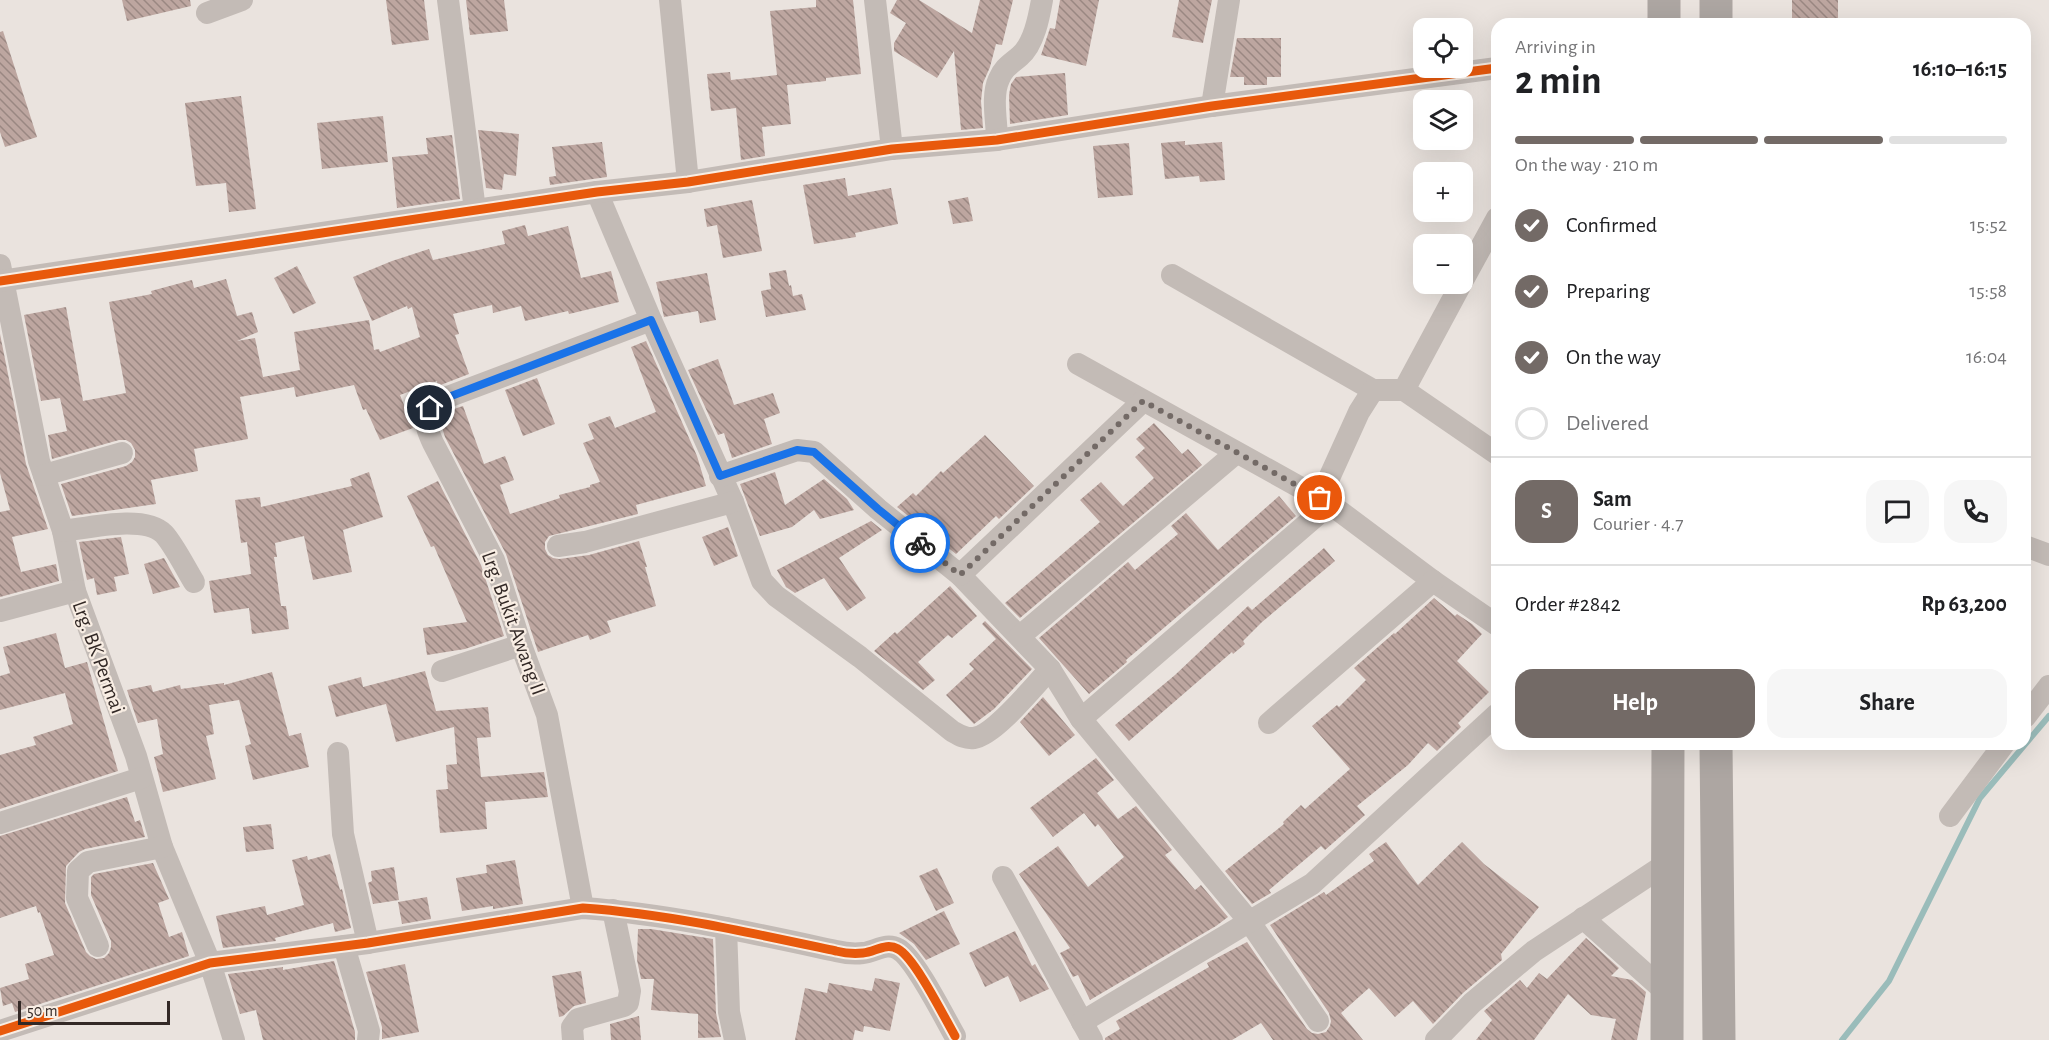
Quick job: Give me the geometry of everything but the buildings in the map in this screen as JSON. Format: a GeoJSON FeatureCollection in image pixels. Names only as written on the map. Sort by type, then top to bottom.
{"type":"FeatureCollection","features":[{"type":"Feature","properties":{"kind":"highway"},"geometry":{"type":"LineString","coordinates":[[1664,0],[1664,18]]}},
{"type":"Feature","properties":{"kind":"highway"},"geometry":{"type":"LineString","coordinates":[[1716,0],[1716,18]]}},
{"type":"Feature","properties":{"kind":"highway"},"geometry":{"type":"LineString","coordinates":[[1667,1040],[1668,750]]}},
{"type":"Feature","properties":{"kind":"highway"},"geometry":{"type":"LineString","coordinates":[[1716,750],[1719,1040]]}},
{"type":"Feature","properties":{"kind":"street"},"geometry":{"type":"LineString","coordinates":[[207,13],[242,0]]}},
{"type":"Feature","properties":{"kind":"street"},"geometry":{"type":"LineString","coordinates":[[448,0],[475,210]]}},
{"type":"Feature","properties":{"kind":"street"},"geometry":{"type":"LineString","coordinates":[[670,0],[688,182]]}},
{"type":"Feature","properties":{"kind":"street"},"geometry":{"type":"LineString","coordinates":[[874,0],[892,149]]}},
{"type":"Feature","properties":{"kind":"street"},"geometry":{"type":"LineString","coordinates":[[997,140],[997,81],[1005,67],[1022,55],[1037,26],[1041,0]]}},
{"type":"Feature","properties":{"kind":"street"},"geometry":{"type":"LineString","coordinates":[[1212,106],[1229,0]]}},
{"type":"Feature","properties":{"kind":"street"},"geometry":{"type":"LineString","coordinates":[[1,275],[597,192],[688,182],[892,149],[997,140],[1212,106],[1491,69]]}},
{"type":"Feature","properties":{"kind":"street"},"geometry":{"type":"LineString","coordinates":[[597,192],[651,320],[733,502],[762,581],[776,596],[860,657],[952,731],[964,738],[984,735],[995,727],[1050,669]]}},
{"type":"Feature","properties":{"kind":"street"},"geometry":{"type":"LineString","coordinates":[[1473,263],[1491,229]]}},
{"type":"Feature","properties":{"kind":"street","name":"Lrg. BK Permai"},"geometry":{"type":"LineString","coordinates":[[1,275],[39,461],[63,531],[75,591],[136,756],[162,847],[210,963],[234,1040]]}},
{"type":"Feature","properties":{"kind":"street"},"geometry":{"type":"LineString","coordinates":[[1172,275],[1373,390],[1404,390],[1491,450]]}},
{"type":"Feature","properties":{"kind":"street"},"geometry":{"type":"LineString","coordinates":[[1404,390],[1456,294]]}},
{"type":"Feature","properties":{"kind":"street","name":"Lrg. Bukit Awang II"},"geometry":{"type":"LineString","coordinates":[[583,908],[547,715],[521,645],[494,560],[433,443],[426,428],[426,418],[430,408],[446,398],[651,320]]}},
{"type":"Feature","properties":{"kind":"street"},"geometry":{"type":"LineString","coordinates":[[1078,364],[1325,501],[1491,621]]}},
{"type":"Feature","properties":{"kind":"street"},"geometry":{"type":"LineString","coordinates":[[1082,719],[1325,501],[1359,412],[1373,390]]}},
{"type":"Feature","properties":{"kind":"street"},"geometry":{"type":"LineString","coordinates":[[960,575],[1143,401]]}},
{"type":"Feature","properties":{"kind":"street"},"geometry":{"type":"LineString","coordinates":[[720,476],[797,450],[814,452],[878,509],[960,575],[1050,669],[1082,719],[1249,921],[1318,1021]]}},
{"type":"Feature","properties":{"kind":"street"},"geometry":{"type":"LineString","coordinates":[[44,475],[122,453]]}},
{"type":"Feature","properties":{"kind":"street"},"geometry":{"type":"LineString","coordinates":[[1020,636],[1236,453]]}},
{"type":"Feature","properties":{"kind":"street"},"geometry":{"type":"LineString","coordinates":[[558,546],[585,542],[733,502]]}},
{"type":"Feature","properties":{"kind":"street"},"geometry":{"type":"LineString","coordinates":[[63,531],[132,523],[147,525],[164,534],[194,582]]}},
{"type":"Feature","properties":{"kind":"street"},"geometry":{"type":"LineString","coordinates":[[2031,548],[2049,555]]}},
{"type":"Feature","properties":{"kind":"street"},"geometry":{"type":"LineString","coordinates":[[1269,723],[1433,581]]}},
{"type":"Feature","properties":{"kind":"street"},"geometry":{"type":"LineString","coordinates":[[0,611],[75,591]]}},
{"type":"Feature","properties":{"kind":"street"},"geometry":{"type":"LineString","coordinates":[[442,671],[521,645]]}},
{"type":"Feature","properties":{"kind":"street"},"geometry":{"type":"LineString","coordinates":[[2031,709],[2049,686]]}},
{"type":"Feature","properties":{"kind":"street"},"geometry":{"type":"LineString","coordinates":[[1003,877],[1087,1031],[1249,921],[1312,884],[1491,720]]}},
{"type":"Feature","properties":{"kind":"street"},"geometry":{"type":"LineString","coordinates":[[1950,816],[2000,750]]}},
{"type":"Feature","properties":{"kind":"street"},"geometry":{"type":"LineString","coordinates":[[338,753],[343,834],[368,943]]}},
{"type":"Feature","properties":{"kind":"street"},"geometry":{"type":"LineString","coordinates":[[0,823],[141,778]]}},
{"type":"Feature","properties":{"kind":"street"},"geometry":{"type":"LineString","coordinates":[[98,946],[77,898],[78,870],[88,862],[162,847]]}},
{"type":"Feature","properties":{"kind":"street"},"geometry":{"type":"LineString","coordinates":[[1436,1040],[1472,1003],[1534,951],[1669,862]]}},
{"type":"Feature","properties":{"kind":"street"},"geometry":{"type":"LineString","coordinates":[[0,1031],[210,963],[368,943],[583,908],[613,910],[726,928],[840,952],[864,953],[884,946],[895,947],[905,953],[955,1036]]}},
{"type":"Feature","properties":{"kind":"street"},"geometry":{"type":"LineString","coordinates":[[573,1040],[572,1027],[578,1019],[624,1006],[630,997],[613,910]]}},
{"type":"Feature","properties":{"kind":"street"},"geometry":{"type":"LineString","coordinates":[[1583,918],[1667,993]]}},
{"type":"Feature","properties":{"kind":"street"},"geometry":{"type":"LineString","coordinates":[[726,928],[729,1012],[735,1040]]}},
{"type":"Feature","properties":{"kind":"street"},"geometry":{"type":"LineString","coordinates":[[344,946],[369,1031],[368,1040]]}},
{"type":"Feature","properties":{"kind":"waterway"},"geometry":{"type":"LineString","coordinates":[[2031,737],[2049,716]]}},
{"type":"Feature","properties":{"kind":"waterway"},"geometry":{"type":"LineString","coordinates":[[1842,1040],[1889,981],[1980,798],[2020,750]]}},
{"type":"Feature","properties":{"kind":"cycle path"},"geometry":{"type":"LineString","coordinates":[[0,281],[597,192],[688,182],[892,149],[997,140],[1212,106],[1491,69]]}},
{"type":"Feature","properties":{"kind":"cycle path"},"geometry":{"type":"LineString","coordinates":[[0,1031],[210,963],[368,943],[583,908],[678,919],[846,953],[863,953],[894,947],[913,964],[955,1036]]}},
{"type":"Feature","properties":{"kind":"way so far"},"geometry":{"type":"LineString","coordinates":[[920,543],[960,575],[1143,401],[1320,498]]}},
{"type":"Feature","properties":{"kind":"route"},"geometry":{"type":"LineString","coordinates":[[430,408],[446,398],[651,320],[720,476],[797,450],[814,452],[920,543]]}}]}
